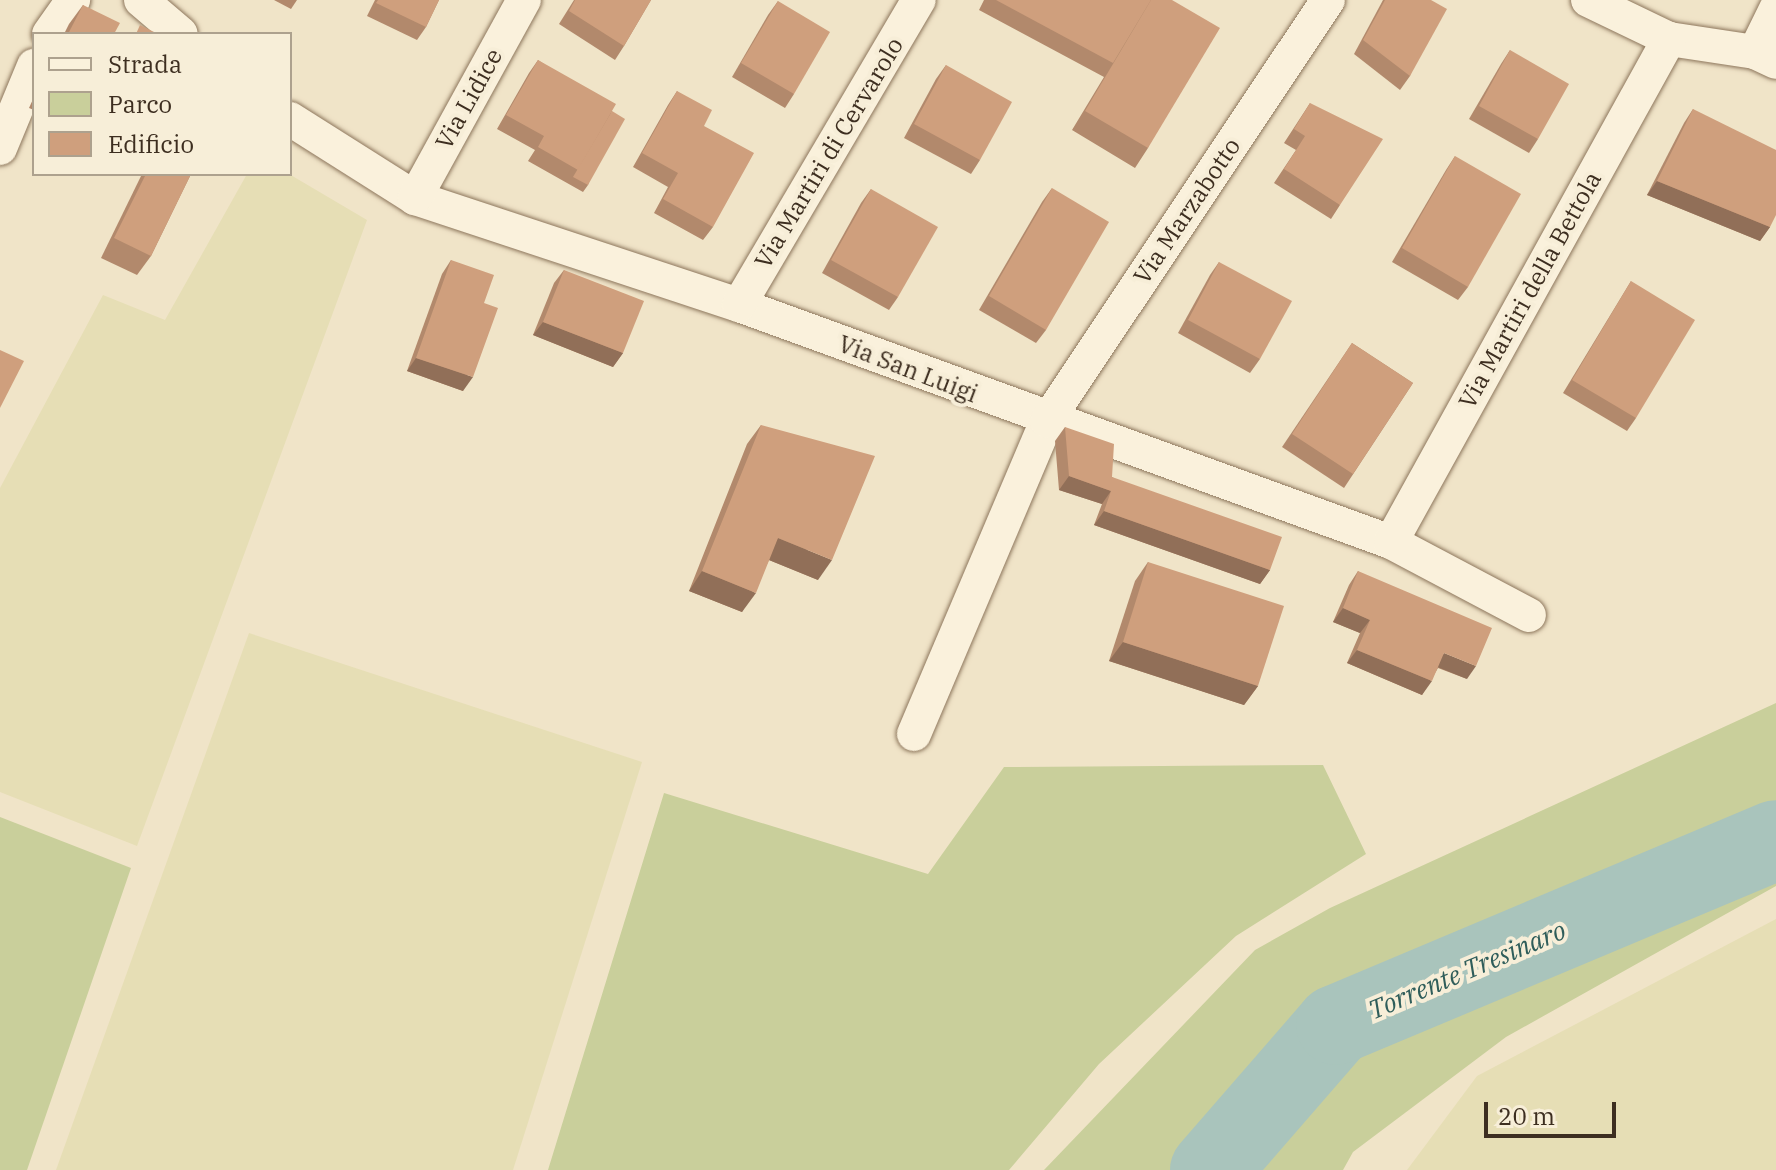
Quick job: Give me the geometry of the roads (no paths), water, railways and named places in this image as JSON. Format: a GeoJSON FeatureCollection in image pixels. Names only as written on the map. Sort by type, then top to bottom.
{"type":"FeatureCollection","features":[{"type":"Feature","properties":{"kind":"street"},"geometry":{"type":"LineString","coordinates":[[50,32],[73,0]]}},
{"type":"Feature","properties":{"kind":"street"},"geometry":{"type":"LineString","coordinates":[[141,0],[179,32]]}},
{"type":"Feature","properties":{"kind":"street","name":"Via Lidice"},"geometry":{"type":"LineString","coordinates":[[415,198],[524,0]]}},
{"type":"Feature","properties":{"kind":"street","name":"Via Martiri di Cervarolo"},"geometry":{"type":"LineString","coordinates":[[739,305],[919,0]]}},
{"type":"Feature","properties":{"kind":"street","name":"Via Marzabotto"},"geometry":{"type":"LineString","coordinates":[[914,734],[1047,421],[1328,0]]}},
{"type":"Feature","properties":{"kind":"street"},"geometry":{"type":"LineString","coordinates":[[1588,0],[1669,39],[1766,57],[1776,9]]}},
{"type":"Feature","properties":{"kind":"street","name":"Via Martiri della Bettola"},"geometry":{"type":"LineString","coordinates":[[1391,542],[1669,39]]}},
{"type":"Feature","properties":{"kind":"street"},"geometry":{"type":"LineString","coordinates":[[0,148],[32,71]]}},
{"type":"Feature","properties":{"kind":"street","name":"Via San Luigi"},"geometry":{"type":"LineString","coordinates":[[292,120],[415,198],[739,305],[1047,421],[1391,542],[1529,615]]}},
{"type":"Feature","properties":{"kind":"waterway","name":"Torrente Tresinaro"},"geometry":{"type":"LineString","coordinates":[[1210,1170],[1336,1025],[1776,840]]}}]}
